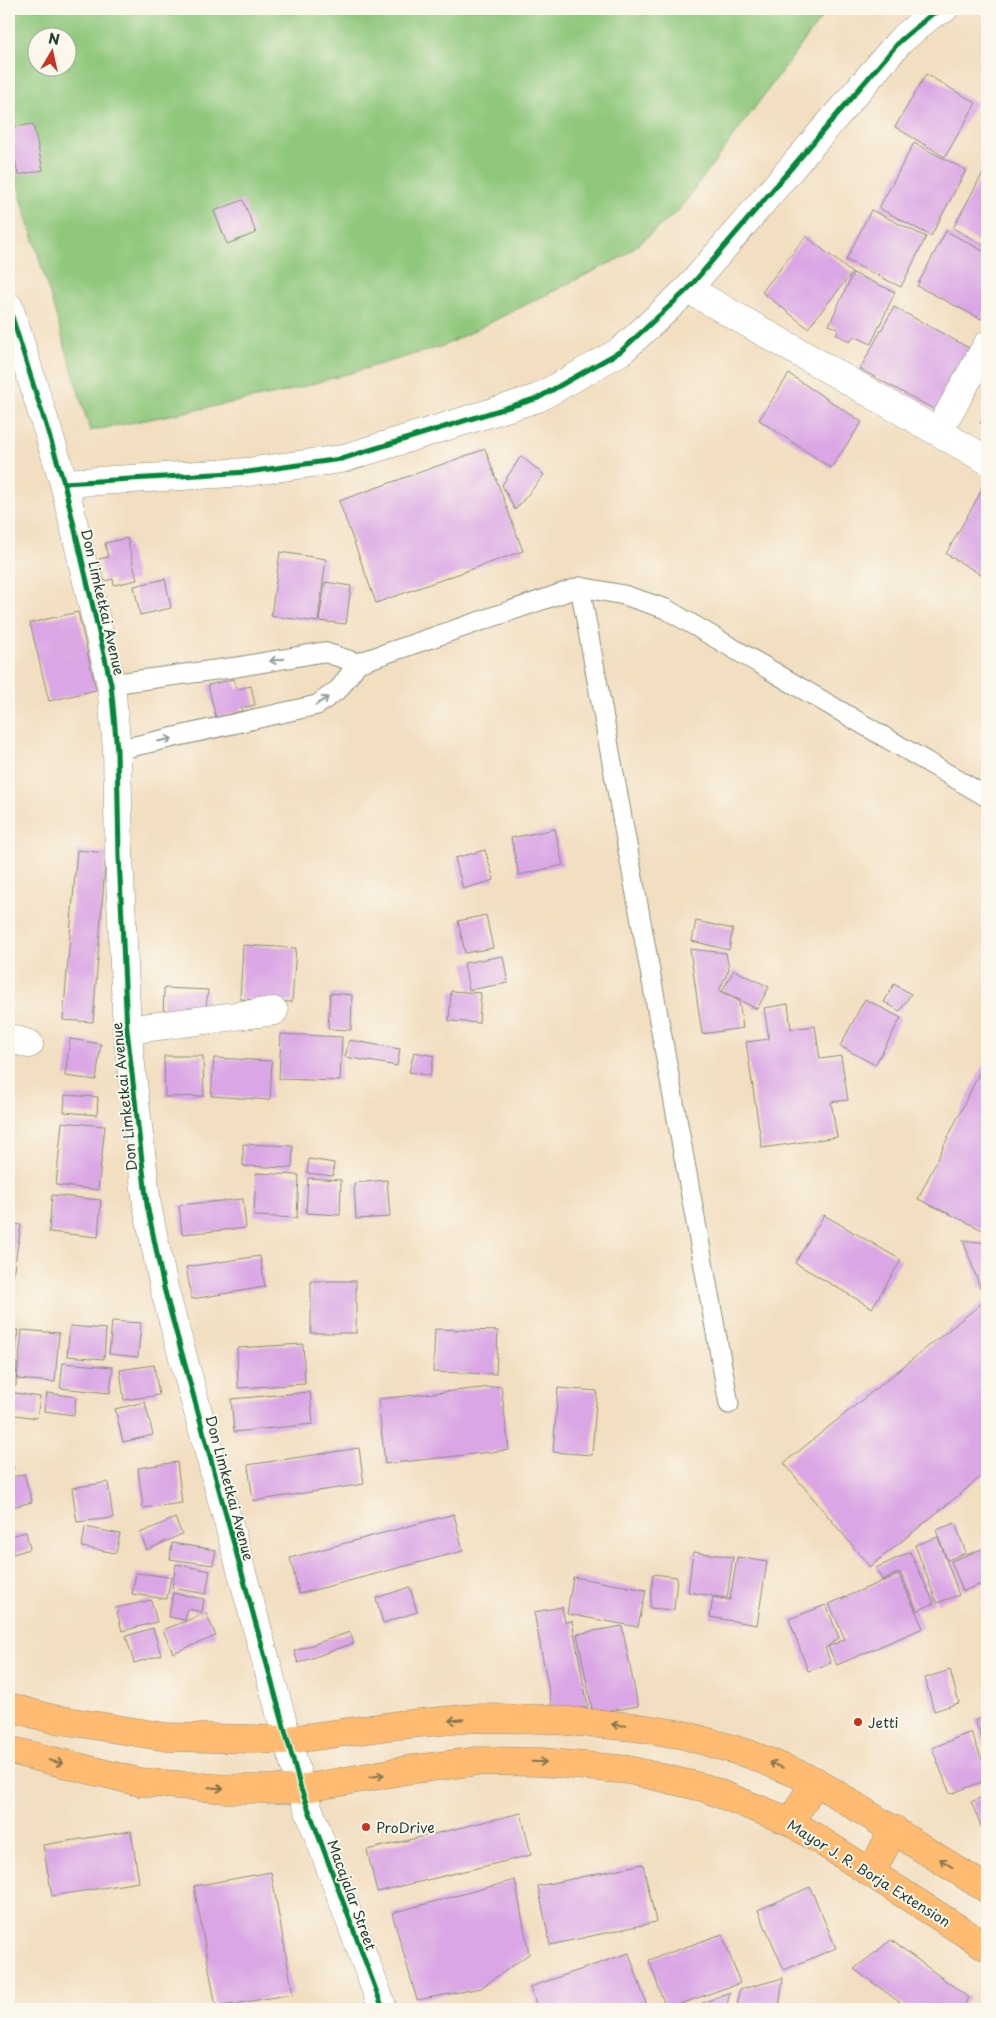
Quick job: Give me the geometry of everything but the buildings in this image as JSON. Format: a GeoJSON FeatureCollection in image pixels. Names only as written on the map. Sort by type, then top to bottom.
{"type":"FeatureCollection","features":[{"type":"Feature","properties":{"kind":"main road"},"geometry":{"type":"LineString","coordinates":[[9,1707],[49,1718],[166,1737],[288,1740],[398,1724],[474,1718],[544,1719],[634,1727],[684,1735],[749,1754],[815,1781],[987,1889]]}},
{"type":"Feature","properties":{"kind":"main road","name":"Mayor J. R. Borja Extension"},"geometry":{"type":"LineString","coordinates":[[9,1750],[139,1782],[227,1789],[301,1789],[407,1770],[478,1761],[542,1762],[629,1770],[706,1788],[791,1822],[987,1947]]}},
{"type":"Feature","properties":{"kind":"main road"},"geometry":{"type":"LineString","coordinates":[[791,1822],[815,1781]]}},
{"type":"Feature","properties":{"kind":"main road"},"geometry":{"type":"LineString","coordinates":[[870,1873],[894,1829]]}},
{"type":"Feature","properties":{"kind":"street"},"geometry":{"type":"LineString","coordinates":[[64,482],[248,472],[341,459],[538,398],[621,351],[688,289],[900,41],[932,14],[944,9]]}},
{"type":"Feature","properties":{"kind":"street"},"geometry":{"type":"LineString","coordinates":[[688,289],[987,460]]}},
{"type":"Feature","properties":{"kind":"street","name":"Don Limketkai Avenue"},"geometry":{"type":"LineString","coordinates":[[9,307],[64,482],[111,684],[117,750],[119,856],[127,1030],[147,1205],[164,1288],[301,1789]]}},
{"type":"Feature","properties":{"kind":"street"},"geometry":{"type":"LineString","coordinates":[[938,432],[987,345]]}},
{"type":"Feature","properties":{"kind":"street"},"geometry":{"type":"LineString","coordinates":[[127,1030],[274,1011]]}},
{"type":"Feature","properties":{"kind":"street","name":"Macajalar Street"},"geometry":{"type":"LineString","coordinates":[[301,1789],[383,2009]]}},
{"type":"Feature","properties":{"kind":"lane"},"geometry":{"type":"LineString","coordinates":[[580,587],[729,1404]]}},
{"type":"Feature","properties":{"kind":"lane"},"geometry":{"type":"LineString","coordinates":[[117,750],[317,705],[338,689],[358,663],[580,587],[624,595],[666,609],[987,797]]}},
{"type":"Feature","properties":{"kind":"lane"},"geometry":{"type":"LineString","coordinates":[[111,684],[237,667],[323,652],[358,663]]}},
{"type":"Feature","properties":{"kind":"green space"},"geometry":{"type":"Polygon","coordinates":[[[9,9],[828,9],[678,211],[624,256],[443,346],[281,393],[90,431],[9,156],[9,9]]]}},
{"type":"Feature","properties":{"kind":"cycle path"},"geometry":{"type":"LineString","coordinates":[[64,483],[248,472],[341,459],[538,398],[621,351],[688,289],[900,41],[932,14],[944,9]]}},
{"type":"Feature","properties":{"kind":"cycle path"},"geometry":{"type":"LineString","coordinates":[[9,307],[64,483],[111,684],[117,750],[119,856],[127,1030],[147,1205],[164,1288],[301,1789],[383,2009]]}},
{"type":"Feature","properties":{"kind":"place","name":"Jetti"},"geometry":{"type":"Point","coordinates":[858,1722]}},
{"type":"Feature","properties":{"kind":"place","name":"ProDrive"},"geometry":{"type":"Point","coordinates":[366,1827]}}]}
